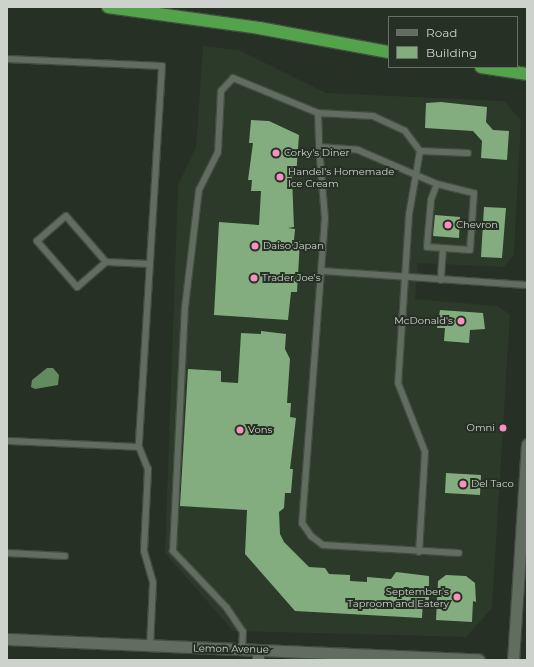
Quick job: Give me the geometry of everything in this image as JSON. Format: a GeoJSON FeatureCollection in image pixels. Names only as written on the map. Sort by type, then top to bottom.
{"type":"FeatureCollection","features":[{"type":"Feature","properties":{"kind":"highway"},"geometry":{"type":"LineString","coordinates":[[108,7],[259,28],[388,52]]}},
{"type":"Feature","properties":{"kind":"highway"},"geometry":{"type":"LineString","coordinates":[[488,68],[527,74]]}},
{"type":"Feature","properties":{"kind":"street"},"geometry":{"type":"LineString","coordinates":[[513,660],[527,444]]}},
{"type":"Feature","properties":{"kind":"street","name":"Lemon Avenue"},"geometry":{"type":"LineString","coordinates":[[7,639],[242,649],[258,655],[479,660]]}},
{"type":"Feature","properties":{"kind":"lane"},"geometry":{"type":"LineString","coordinates":[[7,59],[162,66],[140,447],[148,469],[144,552],[153,583],[150,646]]}},
{"type":"Feature","properties":{"kind":"lane"},"geometry":{"type":"LineString","coordinates":[[242,649],[243,632],[231,614],[173,551],[185,307],[200,190],[218,152],[221,91],[233,78],[318,113],[373,116],[405,131],[420,151],[415,177],[405,277],[398,383],[425,452],[419,552]]}},
{"type":"Feature","properties":{"kind":"lane"},"geometry":{"type":"LineString","coordinates":[[318,113],[319,147],[325,218],[302,523],[311,536],[323,546],[459,553]]}},
{"type":"Feature","properties":{"kind":"lane"},"geometry":{"type":"LineString","coordinates":[[319,147],[358,150],[415,177],[474,194],[470,250],[427,247],[431,200],[437,184]]}},
{"type":"Feature","properties":{"kind":"lane"},"geometry":{"type":"LineString","coordinates":[[420,151],[468,153]]}},
{"type":"Feature","properties":{"kind":"lane"},"geometry":{"type":"LineString","coordinates":[[106,262],[66,216],[37,242],[77,287],[106,262],[150,264]]}},
{"type":"Feature","properties":{"kind":"lane"},"geometry":{"type":"LineString","coordinates":[[441,280],[443,248]]}},
{"type":"Feature","properties":{"kind":"lane"},"geometry":{"type":"LineString","coordinates":[[322,271],[527,285]]}},
{"type":"Feature","properties":{"kind":"lane"},"geometry":{"type":"LineString","coordinates":[[7,442],[140,447]]}},
{"type":"Feature","properties":{"kind":"lane"},"geometry":{"type":"LineString","coordinates":[[7,553],[65,556]]}},
{"type":"Feature","properties":{"kind":"shaded area"},"geometry":{"type":"Polygon","coordinates":[[[203,46],[239,50],[326,93],[504,101],[521,120],[514,255],[504,267],[418,263],[415,299],[497,306],[510,314],[492,608],[466,637],[233,631],[165,553],[178,185],[196,147],[203,46]]]}},
{"type":"Feature","properties":{"kind":"shaded area"},"geometry":{"type":"Polygon","coordinates":[[[47,368],[53,368],[59,375],[58,385],[35,389],[31,387],[32,380],[47,368]]]}},
{"type":"Feature","properties":{"kind":"building"},"geometry":{"type":"Polygon","coordinates":[[[441,102],[487,107],[486,122],[493,130],[509,131],[507,160],[481,158],[482,141],[473,131],[425,128],[426,103],[441,102]]]}},
{"type":"Feature","properties":{"kind":"building"},"geometry":{"type":"Polygon","coordinates":[[[251,120],[269,121],[299,135],[296,177],[292,177],[294,227],[288,228],[295,229],[294,240],[300,241],[297,292],[291,292],[288,320],[214,315],[219,222],[259,225],[261,191],[251,191],[252,180],[248,180],[253,143],[249,143],[251,120]]]}},
{"type":"Feature","properties":{"kind":"building"},"geometry":{"type":"Polygon","coordinates":[[[484,207],[506,208],[502,258],[481,257],[484,207]]]}},
{"type":"Feature","properties":{"kind":"building"},"geometry":{"type":"Polygon","coordinates":[[[435,215],[460,217],[459,238],[433,236],[435,215]]]}},
{"type":"Feature","properties":{"kind":"building","name":"McDonald's"},"geometry":{"type":"Polygon","coordinates":[[[440,310],[483,313],[485,329],[470,330],[469,343],[444,341],[445,328],[437,328],[440,310]]]}},
{"type":"Feature","properties":{"kind":"building"},"geometry":{"type":"Polygon","coordinates":[[[261,331],[286,334],[285,349],[290,359],[287,403],[291,403],[290,417],[296,418],[290,469],[293,469],[291,493],[285,493],[284,508],[279,512],[280,534],[284,542],[309,567],[325,568],[329,574],[350,575],[350,581],[367,582],[367,577],[391,579],[396,572],[429,576],[429,602],[423,601],[422,618],[295,611],[245,554],[247,510],[180,506],[188,369],[221,371],[221,382],[238,383],[241,333],[261,334],[261,331]]]}},
{"type":"Feature","properties":{"kind":"building","name":"Del Taco"},"geometry":{"type":"Polygon","coordinates":[[[446,473],[481,475],[480,495],[445,493],[446,473]]]}},
{"type":"Feature","properties":{"kind":"building","name":"September's Taproom and Eatery"},"geometry":{"type":"Polygon","coordinates":[[[446,575],[466,576],[475,583],[476,602],[473,601],[472,622],[436,620],[438,581],[446,575]]]}},
{"type":"Feature","properties":{"kind":"place","name":"Corky's Diner"},"geometry":{"type":"Point","coordinates":[276,153]}},
{"type":"Feature","properties":{"kind":"place","name":"Handel's Homemade Ice Cream"},"geometry":{"type":"Point","coordinates":[280,177]}},
{"type":"Feature","properties":{"kind":"place","name":"Chevron"},"geometry":{"type":"Point","coordinates":[448,225]}},
{"type":"Feature","properties":{"kind":"place","name":"Daiso Japan"},"geometry":{"type":"Point","coordinates":[255,246]}},
{"type":"Feature","properties":{"kind":"place","name":"Trader Joe's"},"geometry":{"type":"Point","coordinates":[254,278]}},
{"type":"Feature","properties":{"kind":"place","name":"McDonald's"},"geometry":{"type":"Point","coordinates":[461,321]}},
{"type":"Feature","properties":{"kind":"place","name":"Omni"},"geometry":{"type":"Point","coordinates":[503,428]}},
{"type":"Feature","properties":{"kind":"place","name":"Vons"},"geometry":{"type":"Point","coordinates":[240,430]}},
{"type":"Feature","properties":{"kind":"place","name":"Del Taco"},"geometry":{"type":"Point","coordinates":[463,484]}},
{"type":"Feature","properties":{"kind":"place","name":"September's Taproom and Eatery"},"geometry":{"type":"Point","coordinates":[457,597]}}]}
